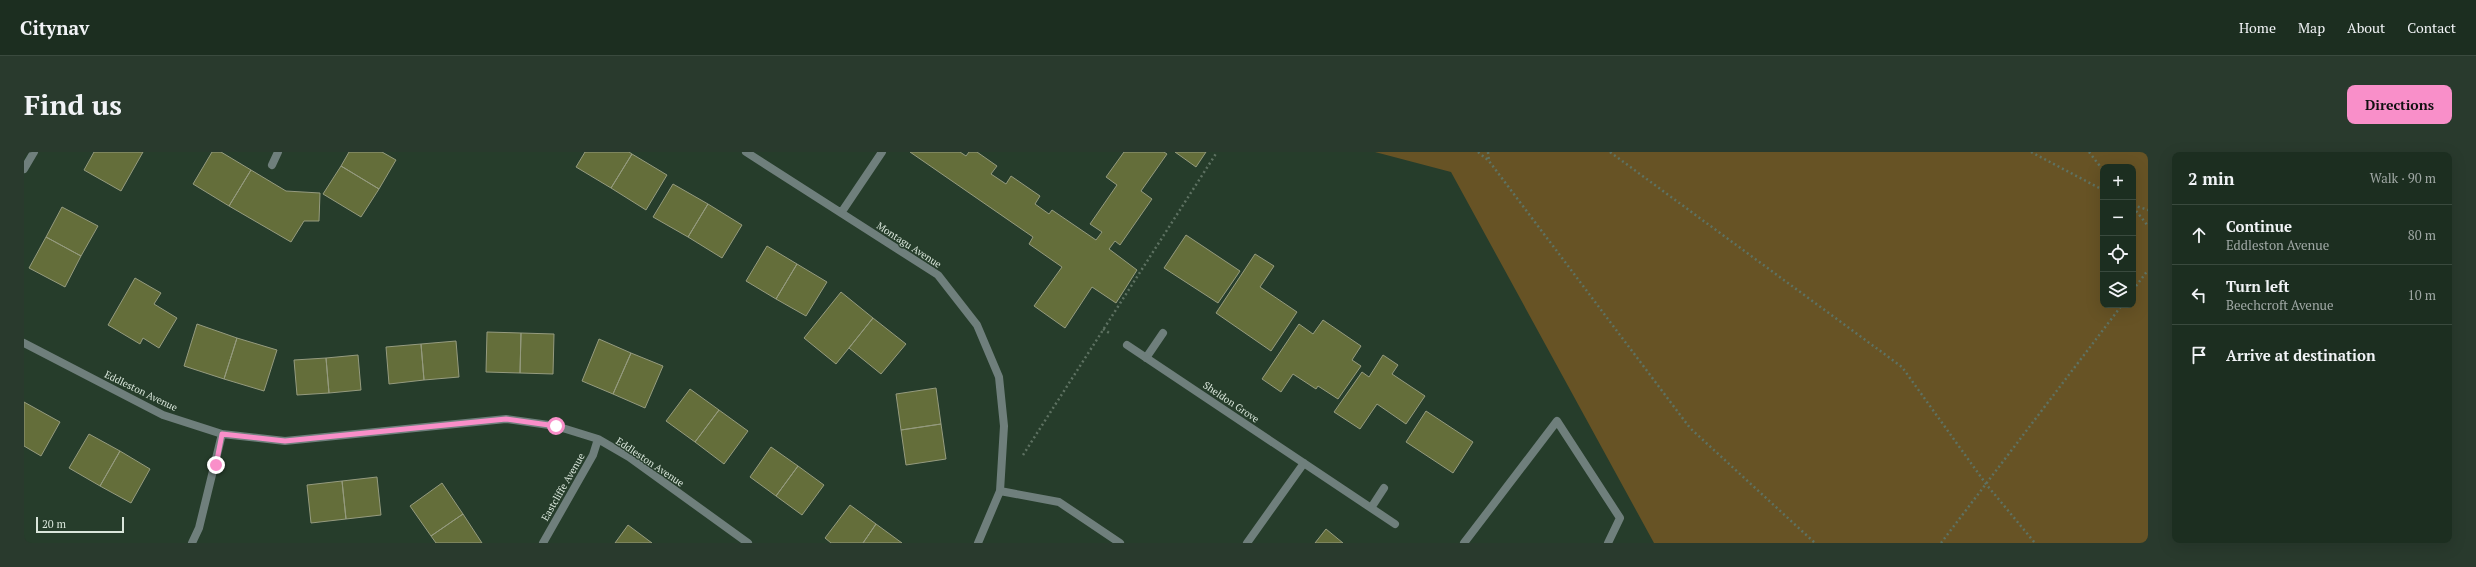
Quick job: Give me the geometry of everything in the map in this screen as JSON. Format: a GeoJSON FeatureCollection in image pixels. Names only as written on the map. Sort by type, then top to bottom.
{"type":"FeatureCollection","features":[{"type":"Feature","properties":{"kind":"street"},"geometry":{"type":"LineString","coordinates":[[24,169],[34,152]]}},
{"type":"Feature","properties":{"kind":"street"},"geometry":{"type":"LineString","coordinates":[[272,165],[278,152]]}},
{"type":"Feature","properties":{"kind":"street","name":"Montagu Avenue"},"geometry":{"type":"LineString","coordinates":[[746,152],[938,275],[977,325],[999,377],[1004,426],[1000,491],[978,543]]}},
{"type":"Feature","properties":{"kind":"street"},"geometry":{"type":"LineString","coordinates":[[841,213],[882,152]]}},
{"type":"Feature","properties":{"kind":"street"},"geometry":{"type":"LineString","coordinates":[[1146,358],[1163,333]]}},
{"type":"Feature","properties":{"kind":"street","name":"Eddleston Avenue"},"geometry":{"type":"LineString","coordinates":[[24,343],[163,415],[222,434],[285,441],[506,419],[556,426],[598,440],[629,457],[748,543]]}},
{"type":"Feature","properties":{"kind":"street","name":"Sheldon Grove"},"geometry":{"type":"LineString","coordinates":[[1127,345],[1395,524]]}},
{"type":"Feature","properties":{"kind":"street"},"geometry":{"type":"LineString","coordinates":[[1464,543],[1557,421],[1620,518],[1608,543]]}},
{"type":"Feature","properties":{"kind":"street"},"geometry":{"type":"LineString","coordinates":[[192,543],[199,528],[222,434]]}},
{"type":"Feature","properties":{"kind":"street","name":"Eastcliffe Avenue"},"geometry":{"type":"LineString","coordinates":[[543,543],[593,455],[598,440]]}},
{"type":"Feature","properties":{"kind":"street"},"geometry":{"type":"LineString","coordinates":[[1247,543],[1304,463]]}},
{"type":"Feature","properties":{"kind":"street"},"geometry":{"type":"LineString","coordinates":[[1371,508],[1384,488]]}},
{"type":"Feature","properties":{"kind":"street"},"geometry":{"type":"LineString","coordinates":[[1000,491],[1059,502],[1120,543]]}},
{"type":"Feature","properties":{"kind":"path"},"geometry":{"type":"LineString","coordinates":[[1020,459],[1217,152]]}},
{"type":"Feature","properties":{"kind":"path"},"geometry":{"type":"LineString","coordinates":[[1478,152],[1488,161],[1690,428],[1815,543]]}},
{"type":"Feature","properties":{"kind":"path"},"geometry":{"type":"LineString","coordinates":[[1488,152],[1488,161]]}},
{"type":"Feature","properties":{"kind":"path"},"geometry":{"type":"LineString","coordinates":[[1610,152],[1902,367],[1986,484],[2035,543]]}},
{"type":"Feature","properties":{"kind":"path"},"geometry":{"type":"LineString","coordinates":[[2031,152],[2100,188]]}},
{"type":"Feature","properties":{"kind":"path"},"geometry":{"type":"LineString","coordinates":[[2089,152],[2100,166]]}},
{"type":"Feature","properties":{"kind":"path"},"geometry":{"type":"LineString","coordinates":[[2136,207],[2148,210]]}},
{"type":"Feature","properties":{"kind":"path"},"geometry":{"type":"LineString","coordinates":[[2136,210],[2148,226]]}},
{"type":"Feature","properties":{"kind":"path"},"geometry":{"type":"LineString","coordinates":[[2136,286],[2148,270]]}},
{"type":"Feature","properties":{"kind":"path"},"geometry":{"type":"LineString","coordinates":[[1941,543],[2120,308]]}},
{"type":"Feature","properties":{"kind":"shaded area"},"geometry":{"type":"Polygon","coordinates":[[[1375,152],[2148,152],[2148,543],[1654,543],[1451,172],[1375,152]]]}},
{"type":"Feature","properties":{"kind":"building"},"geometry":{"type":"Polygon","coordinates":[[[94,152],[143,152],[121,191],[84,170],[94,152]]]}},
{"type":"Feature","properties":{"kind":"building"},"geometry":{"type":"Polygon","coordinates":[[[212,152],[221,152],[251,170],[229,206],[193,184],[212,152]]]}},
{"type":"Feature","properties":{"kind":"building"},"geometry":{"type":"Polygon","coordinates":[[[349,152],[382,152],[396,160],[379,189],[341,166],[349,152]]]}},
{"type":"Feature","properties":{"kind":"building"},"geometry":{"type":"Polygon","coordinates":[[[585,152],[629,152],[632,154],[611,188],[576,167],[585,152]]]}},
{"type":"Feature","properties":{"kind":"building"},"geometry":{"type":"Polygon","coordinates":[[[910,152],[960,152],[966,156],[969,152],[977,152],[997,166],[991,174],[1006,184],[1011,176],[1040,196],[1035,204],[1049,214],[1052,210],[1096,240],[1102,232],[1090,224],[1117,185],[1106,177],[1124,152],[1164,152],[1167,154],[1141,191],[1152,199],[1120,245],[1115,241],[1109,249],[1137,270],[1116,303],[1092,287],[1065,328],[1034,306],[1062,267],[1029,244],[1033,237],[910,152]]]}},
{"type":"Feature","properties":{"kind":"building"},"geometry":{"type":"Polygon","coordinates":[[[1175,152],[1206,152],[1196,167],[1175,152]]]}},
{"type":"Feature","properties":{"kind":"building"},"geometry":{"type":"Polygon","coordinates":[[[632,154],[667,175],[646,210],[611,188],[632,154]]]}},
{"type":"Feature","properties":{"kind":"building"},"geometry":{"type":"Polygon","coordinates":[[[341,166],[379,189],[361,217],[323,194],[341,166]]]}},
{"type":"Feature","properties":{"kind":"building"},"geometry":{"type":"Polygon","coordinates":[[[251,170],[286,191],[320,193],[319,221],[304,221],[291,242],[229,206],[251,170]]]}},
{"type":"Feature","properties":{"kind":"building"},"geometry":{"type":"Polygon","coordinates":[[[673,184],[708,204],[688,237],[653,217],[673,184]]]}},
{"type":"Feature","properties":{"kind":"building"},"geometry":{"type":"Polygon","coordinates":[[[708,204],[742,225],[722,258],[688,237],[708,204]]]}},
{"type":"Feature","properties":{"kind":"building"},"geometry":{"type":"Polygon","coordinates":[[[62,207],[98,226],[81,256],[46,237],[62,207]]]}},
{"type":"Feature","properties":{"kind":"building"},"geometry":{"type":"Polygon","coordinates":[[[1186,235],[1240,271],[1218,303],[1164,268],[1186,235]]]}},
{"type":"Feature","properties":{"kind":"building"},"geometry":{"type":"Polygon","coordinates":[[[46,237],[81,256],[65,287],[29,268],[46,237]]]}},
{"type":"Feature","properties":{"kind":"building"},"geometry":{"type":"Polygon","coordinates":[[[767,246],[797,264],[776,299],[746,281],[767,246]]]}},
{"type":"Feature","properties":{"kind":"building"},"geometry":{"type":"Polygon","coordinates":[[[1255,254],[1274,266],[1260,287],[1297,312],[1271,351],[1216,313],[1255,254]]]}},
{"type":"Feature","properties":{"kind":"building"},"geometry":{"type":"Polygon","coordinates":[[[797,264],[827,282],[806,316],[776,299],[797,264]]]}},
{"type":"Feature","properties":{"kind":"building"},"geometry":{"type":"Polygon","coordinates":[[[135,278],[161,293],[154,304],[177,318],[159,348],[143,338],[140,344],[108,325],[135,278]]]}},
{"type":"Feature","properties":{"kind":"building"},"geometry":{"type":"Polygon","coordinates":[[[841,292],[873,318],[836,364],[804,338],[841,292]]]}},
{"type":"Feature","properties":{"kind":"building"},"geometry":{"type":"Polygon","coordinates":[[[873,318],[906,344],[881,374],[849,348],[873,318]]]}},
{"type":"Feature","properties":{"kind":"building"},"geometry":{"type":"Polygon","coordinates":[[[1323,320],[1361,346],[1352,360],[1361,366],[1338,399],[1318,386],[1316,389],[1293,374],[1281,392],[1262,379],[1299,324],[1313,334],[1323,320]]]}},
{"type":"Feature","properties":{"kind":"building"},"geometry":{"type":"Polygon","coordinates":[[[197,324],[237,338],[224,379],[184,366],[197,324]]]}},
{"type":"Feature","properties":{"kind":"building"},"geometry":{"type":"Polygon","coordinates":[[[487,332],[521,333],[520,373],[486,372],[487,332]]]}},
{"type":"Feature","properties":{"kind":"building"},"geometry":{"type":"Polygon","coordinates":[[[521,333],[554,334],[553,374],[520,373],[521,333]]]}},
{"type":"Feature","properties":{"kind":"building"},"geometry":{"type":"Polygon","coordinates":[[[237,338],[277,350],[264,391],[224,379],[237,338]]]}},
{"type":"Feature","properties":{"kind":"building"},"geometry":{"type":"Polygon","coordinates":[[[599,339],[631,353],[613,394],[582,381],[599,339]]]}},
{"type":"Feature","properties":{"kind":"building"},"geometry":{"type":"Polygon","coordinates":[[[456,341],[459,377],[424,380],[421,344],[456,341]]]}},
{"type":"Feature","properties":{"kind":"building"},"geometry":{"type":"Polygon","coordinates":[[[421,344],[424,380],[389,384],[386,347],[421,344]]]}},
{"type":"Feature","properties":{"kind":"building"},"geometry":{"type":"Polygon","coordinates":[[[631,353],[663,366],[645,408],[613,394],[631,353]]]}},
{"type":"Feature","properties":{"kind":"building"},"geometry":{"type":"Polygon","coordinates":[[[358,355],[361,390],[329,393],[326,358],[358,355]]]}},
{"type":"Feature","properties":{"kind":"building"},"geometry":{"type":"Polygon","coordinates":[[[1383,355],[1398,365],[1392,374],[1425,396],[1406,424],[1377,404],[1360,429],[1334,412],[1362,372],[1369,377],[1383,355]]]}},
{"type":"Feature","properties":{"kind":"building"},"geometry":{"type":"Polygon","coordinates":[[[326,358],[329,393],[297,395],[294,360],[326,358]]]}},
{"type":"Feature","properties":{"kind":"building"},"geometry":{"type":"Polygon","coordinates":[[[936,388],[941,424],[901,430],[896,394],[936,388]]]}},
{"type":"Feature","properties":{"kind":"building"},"geometry":{"type":"Polygon","coordinates":[[[690,389],[719,410],[695,442],[666,421],[690,389]]]}},
{"type":"Feature","properties":{"kind":"building"},"geometry":{"type":"Polygon","coordinates":[[[24,402],[60,422],[41,456],[24,446],[24,402]]]}},
{"type":"Feature","properties":{"kind":"building"},"geometry":{"type":"Polygon","coordinates":[[[719,410],[748,431],[724,464],[695,442],[719,410]]]}},
{"type":"Feature","properties":{"kind":"building"},"geometry":{"type":"Polygon","coordinates":[[[1426,411],[1473,442],[1453,473],[1406,442],[1426,411]]]}},
{"type":"Feature","properties":{"kind":"building"},"geometry":{"type":"Polygon","coordinates":[[[941,424],[946,459],[906,465],[901,430],[941,424]]]}},
{"type":"Feature","properties":{"kind":"building"},"geometry":{"type":"Polygon","coordinates":[[[89,434],[120,451],[100,486],[69,468],[89,434]]]}},
{"type":"Feature","properties":{"kind":"building"},"geometry":{"type":"Polygon","coordinates":[[[771,447],[798,466],[776,496],[750,477],[771,447]]]}},
{"type":"Feature","properties":{"kind":"building"},"geometry":{"type":"Polygon","coordinates":[[[120,451],[150,469],[131,503],[100,486],[120,451]]]}},
{"type":"Feature","properties":{"kind":"building"},"geometry":{"type":"Polygon","coordinates":[[[798,466],[824,485],[802,515],[776,496],[798,466]]]}},
{"type":"Feature","properties":{"kind":"building"},"geometry":{"type":"Polygon","coordinates":[[[377,477],[381,515],[346,519],[342,481],[377,477]]]}},
{"type":"Feature","properties":{"kind":"building"},"geometry":{"type":"Polygon","coordinates":[[[342,481],[346,519],[311,523],[307,485],[342,481]]]}},
{"type":"Feature","properties":{"kind":"building"},"geometry":{"type":"Polygon","coordinates":[[[442,483],[463,514],[431,536],[410,506],[442,483]]]}},
{"type":"Feature","properties":{"kind":"building"},"geometry":{"type":"Polygon","coordinates":[[[850,505],[876,524],[863,543],[831,543],[825,538],[850,505]]]}},
{"type":"Feature","properties":{"kind":"building"},"geometry":{"type":"Polygon","coordinates":[[[463,514],[482,543],[436,543],[431,536],[463,514]]]}},
{"type":"Feature","properties":{"kind":"building"},"geometry":{"type":"Polygon","coordinates":[[[876,524],[902,543],[863,543],[876,524]]]}},
{"type":"Feature","properties":{"kind":"building"},"geometry":{"type":"Polygon","coordinates":[[[628,525],[652,543],[615,543],[628,525]]]}},
{"type":"Feature","properties":{"kind":"building"},"geometry":{"type":"Polygon","coordinates":[[[1326,529],[1343,543],[1315,543],[1326,529]]]}},
{"type":"Feature","properties":{"kind":"route"},"geometry":{"type":"LineString","coordinates":[[216,465],[222,434],[285,441],[506,419],[556,426]]}}]}
